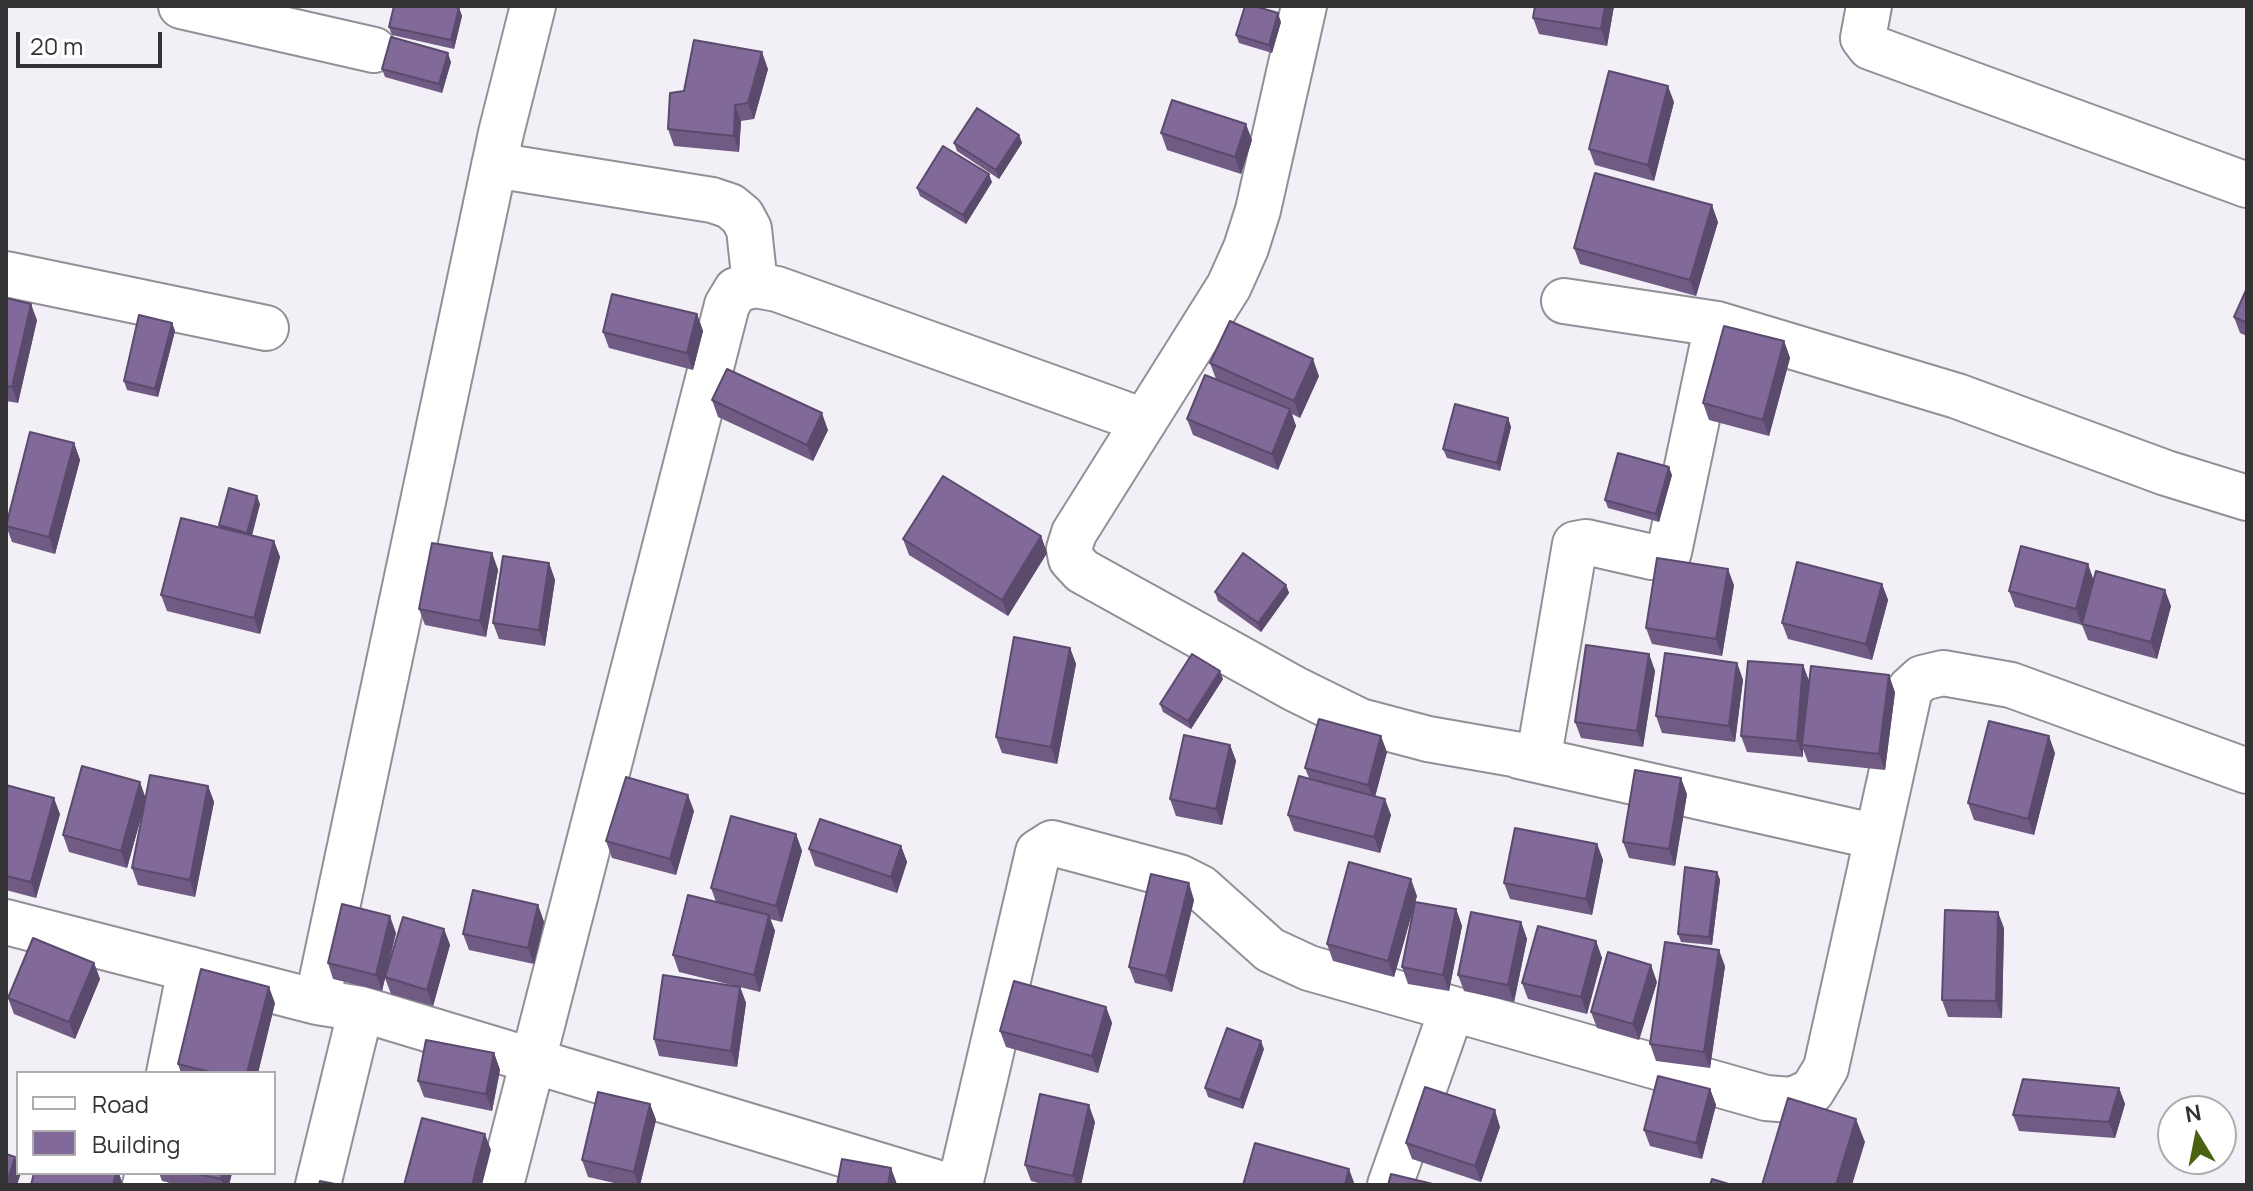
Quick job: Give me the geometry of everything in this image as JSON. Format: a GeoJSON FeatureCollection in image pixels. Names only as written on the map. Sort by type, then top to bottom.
{"type":"FeatureCollection","features":[{"type":"Feature","properties":{"kind":"street"},"geometry":{"type":"LineString","coordinates":[[181,6],[374,50]]}},
{"type":"Feature","properties":{"kind":"street"},"geometry":{"type":"LineString","coordinates":[[317,1002],[494,165],[533,6]]}},
{"type":"Feature","properties":{"kind":"street"},"geometry":{"type":"LineString","coordinates":[[1304,6],[1258,210],[1246,248],[1229,286],[1074,533],[1069,549],[1071,559],[1082,571],[1295,689],[1360,721],[1428,739],[1519,756],[1877,837]]}},
{"type":"Feature","properties":{"kind":"street"},"geometry":{"type":"LineString","coordinates":[[1869,6],[1863,38],[1870,47],[2247,185]]}},
{"type":"Feature","properties":{"kind":"street"},"geometry":{"type":"LineString","coordinates":[[494,165],[712,200],[730,206],[742,216],[749,229],[755,285]]}},
{"type":"Feature","properties":{"kind":"street"},"geometry":{"type":"LineString","coordinates":[[6,274],[266,328]]}},
{"type":"Feature","properties":{"kind":"street"},"geometry":{"type":"LineString","coordinates":[[501,1185],[727,305],[736,290],[755,285],[777,289],[1144,421]]}},
{"type":"Feature","properties":{"kind":"street"},"geometry":{"type":"LineString","coordinates":[[1564,301],[1717,324],[1957,396],[2166,473],[2247,498]]}},
{"type":"Feature","properties":{"kind":"street"},"geometry":{"type":"LineString","coordinates":[[1519,756],[1531,757],[1541,744],[1575,544],[1586,542],[1652,557],[1669,552],[1717,324]]}},
{"type":"Feature","properties":{"kind":"street"},"geometry":{"type":"LineString","coordinates":[[960,1185],[1038,852],[1052,843],[1179,877],[1201,888],[1270,950],[1309,968],[1766,1098],[1792,1100],[1812,1091],[1826,1068],[1910,689],[1922,678],[1943,673],[2011,685],[2247,771]]}},
{"type":"Feature","properties":{"kind":"street"},"geometry":{"type":"LineString","coordinates":[[6,922],[317,1002],[361,1009],[945,1185]]}},
{"type":"Feature","properties":{"kind":"street"},"geometry":{"type":"LineString","coordinates":[[169,1071],[190,969]]}},
{"type":"Feature","properties":{"kind":"street"},"geometry":{"type":"LineString","coordinates":[[318,1185],[361,1009]]}},
{"type":"Feature","properties":{"kind":"street"},"geometry":{"type":"LineString","coordinates":[[1390,1185],[1452,1009]]}},
{"type":"Feature","properties":{"kind":"building"},"geometry":{"type":"Polygon","coordinates":[[[394,6],[459,8],[451,40],[389,27],[394,6]]]}},
{"type":"Feature","properties":{"kind":"building"},"geometry":{"type":"Polygon","coordinates":[[[1245,6],[1278,13],[1269,45],[1236,35],[1245,6]]]}},
{"type":"Feature","properties":{"kind":"building"},"geometry":{"type":"Polygon","coordinates":[[[1535,6],[1605,6],[1601,29],[1533,18],[1535,6]]]}},
{"type":"Feature","properties":{"kind":"building"},"geometry":{"type":"Polygon","coordinates":[[[391,37],[448,53],[439,84],[382,69],[391,37]]]}},
{"type":"Feature","properties":{"kind":"building"},"geometry":{"type":"Polygon","coordinates":[[[694,40],[762,52],[748,103],[735,105],[734,136],[668,129],[670,93],[684,91],[694,40]]]}},
{"type":"Feature","properties":{"kind":"building"},"geometry":{"type":"Polygon","coordinates":[[[1609,71],[1668,86],[1648,165],[1589,149],[1609,71]]]}},
{"type":"Feature","properties":{"kind":"building"},"geometry":{"type":"Polygon","coordinates":[[[1172,100],[1246,124],[1235,157],[1161,133],[1172,100]]]}},
{"type":"Feature","properties":{"kind":"building"},"geometry":{"type":"Polygon","coordinates":[[[977,108],[1019,135],[996,170],[954,143],[977,108]]]}},
{"type":"Feature","properties":{"kind":"building"},"geometry":{"type":"Polygon","coordinates":[[[943,146],[989,174],[963,215],[917,188],[943,146]]]}},
{"type":"Feature","properties":{"kind":"building"},"geometry":{"type":"Polygon","coordinates":[[[1595,173],[1712,205],[1690,280],[1574,248],[1595,173]]]}},
{"type":"Feature","properties":{"kind":"building"},"geometry":{"type":"Polygon","coordinates":[[[2247,288],[2247,323],[2234,317],[2247,288]]]}},
{"type":"Feature","properties":{"kind":"building"},"geometry":{"type":"Polygon","coordinates":[[[612,294],[697,314],[687,353],[603,332],[612,294]]]}},
{"type":"Feature","properties":{"kind":"building"},"geometry":{"type":"Polygon","coordinates":[[[6,298],[31,304],[12,387],[6,386],[6,298]]]}},
{"type":"Feature","properties":{"kind":"building"},"geometry":{"type":"Polygon","coordinates":[[[139,315],[172,323],[155,389],[124,381],[139,315]]]}},
{"type":"Feature","properties":{"kind":"building"},"geometry":{"type":"Polygon","coordinates":[[[1230,321],[1313,359],[1294,401],[1210,363],[1230,321]]]}},
{"type":"Feature","properties":{"kind":"building"},"geometry":{"type":"Polygon","coordinates":[[[1724,326],[1784,341],[1763,420],[1703,403],[1724,326]]]}},
{"type":"Feature","properties":{"kind":"building"},"geometry":{"type":"Polygon","coordinates":[[[727,369],[822,413],[807,445],[712,400],[727,369]]]}},
{"type":"Feature","properties":{"kind":"building"},"geometry":{"type":"Polygon","coordinates":[[[1205,375],[1290,409],[1272,454],[1187,419],[1205,375]]]}},
{"type":"Feature","properties":{"kind":"building"},"geometry":{"type":"Polygon","coordinates":[[[1455,404],[1508,418],[1497,463],[1443,449],[1455,404]]]}},
{"type":"Feature","properties":{"kind":"building"},"geometry":{"type":"Polygon","coordinates":[[[30,432],[74,443],[49,537],[6,526],[30,432]]]}},
{"type":"Feature","properties":{"kind":"building"},"geometry":{"type":"Polygon","coordinates":[[[1618,453],[1669,467],[1656,514],[1605,500],[1618,453]]]}},
{"type":"Feature","properties":{"kind":"building"},"geometry":{"type":"Polygon","coordinates":[[[943,476],[1041,536],[1002,600],[903,539],[943,476]]]}},
{"type":"Feature","properties":{"kind":"building"},"geometry":{"type":"Polygon","coordinates":[[[229,488],[257,496],[247,533],[219,525],[229,488]]]}},
{"type":"Feature","properties":{"kind":"building"},"geometry":{"type":"Polygon","coordinates":[[[181,518],[274,541],[254,618],[161,595],[181,518]]]}},
{"type":"Feature","properties":{"kind":"building"},"geometry":{"type":"Polygon","coordinates":[[[432,543],[492,553],[480,621],[419,609],[432,543]]]}},
{"type":"Feature","properties":{"kind":"building"},"geometry":{"type":"Polygon","coordinates":[[[2021,546],[2088,564],[2076,609],[2009,591],[2021,546]]]}},
{"type":"Feature","properties":{"kind":"building"},"geometry":{"type":"Polygon","coordinates":[[[1243,553],[1286,585],[1258,623],[1215,592],[1243,553]]]}},
{"type":"Feature","properties":{"kind":"building"},"geometry":{"type":"Polygon","coordinates":[[[503,556],[549,563],[539,630],[493,623],[503,556]]]}},
{"type":"Feature","properties":{"kind":"building"},"geometry":{"type":"Polygon","coordinates":[[[1657,558],[1728,569],[1716,639],[1646,628],[1657,558]]]}},
{"type":"Feature","properties":{"kind":"building"},"geometry":{"type":"Polygon","coordinates":[[[1797,562],[1882,584],[1866,644],[1782,623],[1797,562]]]}},
{"type":"Feature","properties":{"kind":"building"},"geometry":{"type":"Polygon","coordinates":[[[2096,571],[2165,590],[2151,642],[2082,624],[2096,571]]]}},
{"type":"Feature","properties":{"kind":"building"},"geometry":{"type":"Polygon","coordinates":[[[1014,637],[1070,648],[1051,747],[996,737],[1014,637]]]}},
{"type":"Feature","properties":{"kind":"building"},"geometry":{"type":"Polygon","coordinates":[[[1586,645],[1649,654],[1637,731],[1575,722],[1586,645]]]}},
{"type":"Feature","properties":{"kind":"building"},"geometry":{"type":"Polygon","coordinates":[[[1665,653],[1737,663],[1729,726],[1656,716],[1665,653]]]}},
{"type":"Feature","properties":{"kind":"building"},"geometry":{"type":"Polygon","coordinates":[[[1192,654],[1220,671],[1188,721],[1160,704],[1192,654]]]}},
{"type":"Feature","properties":{"kind":"building"},"geometry":{"type":"Polygon","coordinates":[[[1748,661],[1803,665],[1797,741],[1741,736],[1748,661]]]}},
{"type":"Feature","properties":{"kind":"building"},"geometry":{"type":"Polygon","coordinates":[[[1811,666],[1889,675],[1879,754],[1802,745],[1811,666]]]}},
{"type":"Feature","properties":{"kind":"building"},"geometry":{"type":"Polygon","coordinates":[[[1319,719],[1381,736],[1368,785],[1305,768],[1319,719]]]}},
{"type":"Feature","properties":{"kind":"building"},"geometry":{"type":"Polygon","coordinates":[[[1989,721],[2049,736],[2028,819],[1968,803],[1989,721]]]}},
{"type":"Feature","properties":{"kind":"building"},"geometry":{"type":"Polygon","coordinates":[[[1184,735],[1230,745],[1216,809],[1170,799],[1184,735]]]}},
{"type":"Feature","properties":{"kind":"building"},"geometry":{"type":"Polygon","coordinates":[[[82,766],[140,782],[121,851],[63,835],[82,766]]]}},
{"type":"Feature","properties":{"kind":"building"},"geometry":{"type":"Polygon","coordinates":[[[1635,770],[1681,778],[1669,849],[1623,842],[1635,770]]]}},
{"type":"Feature","properties":{"kind":"building"},"geometry":{"type":"Polygon","coordinates":[[[150,775],[208,786],[190,880],[132,868],[150,775]]]}},
{"type":"Feature","properties":{"kind":"building"},"geometry":{"type":"Polygon","coordinates":[[[1299,776],[1385,799],[1374,837],[1288,815],[1299,776]]]}},
{"type":"Feature","properties":{"kind":"building"},"geometry":{"type":"Polygon","coordinates":[[[626,777],[688,795],[670,859],[606,841],[626,777]]]}},
{"type":"Feature","properties":{"kind":"building"},"geometry":{"type":"Polygon","coordinates":[[[6,785],[54,798],[31,882],[6,876],[6,785]]]}},
{"type":"Feature","properties":{"kind":"building"},"geometry":{"type":"Polygon","coordinates":[[[731,816],[796,834],[776,906],[711,888],[731,816]]]}},
{"type":"Feature","properties":{"kind":"building"},"geometry":{"type":"Polygon","coordinates":[[[820,819],[901,846],[891,877],[809,849],[820,819]]]}},
{"type":"Feature","properties":{"kind":"building"},"geometry":{"type":"Polygon","coordinates":[[[1515,828],[1597,844],[1586,899],[1504,883],[1515,828]]]}},
{"type":"Feature","properties":{"kind":"building"},"geometry":{"type":"Polygon","coordinates":[[[1349,862],[1411,879],[1388,961],[1327,944],[1349,862]]]}},
{"type":"Feature","properties":{"kind":"building"},"geometry":{"type":"Polygon","coordinates":[[[1685,867],[1717,872],[1709,937],[1678,934],[1685,867]]]}},
{"type":"Feature","properties":{"kind":"building"},"geometry":{"type":"Polygon","coordinates":[[[1151,874],[1189,883],[1166,976],[1129,967],[1151,874]]]}},
{"type":"Feature","properties":{"kind":"building"},"geometry":{"type":"Polygon","coordinates":[[[473,890],[538,905],[528,948],[463,934],[473,890]]]}},
{"type":"Feature","properties":{"kind":"building"},"geometry":{"type":"Polygon","coordinates":[[[688,895],[769,915],[754,975],[673,955],[688,895]]]}},
{"type":"Feature","properties":{"kind":"building"},"geometry":{"type":"Polygon","coordinates":[[[1415,902],[1456,909],[1443,975],[1402,967],[1415,902]]]}},
{"type":"Feature","properties":{"kind":"building"},"geometry":{"type":"Polygon","coordinates":[[[342,904],[390,916],[376,975],[328,963],[342,904]]]}},
{"type":"Feature","properties":{"kind":"building"},"geometry":{"type":"Polygon","coordinates":[[[1945,910],[1998,912],[1996,1001],[1942,1000],[1945,910]]]}},
{"type":"Feature","properties":{"kind":"building"},"geometry":{"type":"Polygon","coordinates":[[[1471,912],[1521,922],[1508,985],[1458,975],[1471,912]]]}},
{"type":"Feature","properties":{"kind":"building"},"geometry":{"type":"Polygon","coordinates":[[[403,917],[444,929],[427,990],[385,977],[403,917]]]}},
{"type":"Feature","properties":{"kind":"building"},"geometry":{"type":"Polygon","coordinates":[[[1538,926],[1596,941],[1581,997],[1522,983],[1538,926]]]}},
{"type":"Feature","properties":{"kind":"building"},"geometry":{"type":"Polygon","coordinates":[[[33,938],[94,963],[69,1022],[8,998],[33,938]]]}},
{"type":"Feature","properties":{"kind":"building"},"geometry":{"type":"Polygon","coordinates":[[[1665,942],[1719,950],[1704,1052],[1650,1044],[1665,942]]]}},
{"type":"Feature","properties":{"kind":"building"},"geometry":{"type":"Polygon","coordinates":[[[1608,952],[1651,965],[1633,1024],[1591,1012],[1608,952]]]}},
{"type":"Feature","properties":{"kind":"building"},"geometry":{"type":"Polygon","coordinates":[[[201,969],[269,987],[248,1071],[206,1071],[178,1064],[201,969]]]}},
{"type":"Feature","properties":{"kind":"building"},"geometry":{"type":"Polygon","coordinates":[[[663,975],[740,987],[731,1051],[654,1039],[663,975]]]}},
{"type":"Feature","properties":{"kind":"building"},"geometry":{"type":"Polygon","coordinates":[[[1014,981],[1106,1007],[1092,1056],[1000,1031],[1014,981]]]}},
{"type":"Feature","properties":{"kind":"building"},"geometry":{"type":"Polygon","coordinates":[[[1227,1028],[1261,1041],[1240,1100],[1205,1088],[1227,1028]]]}},
{"type":"Feature","properties":{"kind":"building"},"geometry":{"type":"Polygon","coordinates":[[[426,1040],[494,1053],[486,1094],[418,1081],[426,1040]]]}},
{"type":"Feature","properties":{"kind":"building"},"geometry":{"type":"Polygon","coordinates":[[[1658,1076],[1710,1089],[1696,1143],[1644,1130],[1658,1076]]]}},
{"type":"Feature","properties":{"kind":"building"},"geometry":{"type":"Polygon","coordinates":[[[2023,1079],[2119,1088],[2109,1122],[2013,1115],[2023,1079]]]}},
{"type":"Feature","properties":{"kind":"building"},"geometry":{"type":"Polygon","coordinates":[[[1425,1087],[1495,1110],[1475,1166],[1406,1143],[1425,1087]]]}},
{"type":"Feature","properties":{"kind":"building"},"geometry":{"type":"Polygon","coordinates":[[[598,1092],[650,1104],[634,1172],[582,1160],[598,1092]]]}},
{"type":"Feature","properties":{"kind":"building"},"geometry":{"type":"Polygon","coordinates":[[[1040,1094],[1089,1105],[1073,1176],[1025,1165],[1040,1094]]]}},
{"type":"Feature","properties":{"kind":"building"},"geometry":{"type":"Polygon","coordinates":[[[1788,1098],[1856,1119],[1836,1185],[1762,1185],[1788,1098]]]}},
{"type":"Feature","properties":{"kind":"building"},"geometry":{"type":"Polygon","coordinates":[[[422,1118],[485,1134],[472,1185],[404,1185],[422,1118]]]}},
{"type":"Feature","properties":{"kind":"building"},"geometry":{"type":"Polygon","coordinates":[[[1255,1143],[1349,1169],[1345,1185],[1243,1185],[1255,1143]]]}},
{"type":"Feature","properties":{"kind":"building"},"geometry":{"type":"Polygon","coordinates":[[[6,1154],[15,1157],[6,1185],[6,1154]]]}},
{"type":"Feature","properties":{"kind":"building"},"geometry":{"type":"Polygon","coordinates":[[[842,1159],[891,1168],[888,1185],[837,1185],[842,1159]]]}},
{"type":"Feature","properties":{"kind":"building"},"geometry":{"type":"Polygon","coordinates":[[[1391,1174],[1437,1185],[1388,1185],[1391,1174]]]}},
{"type":"Feature","properties":{"kind":"building"},"geometry":{"type":"Polygon","coordinates":[[[34,1175],[116,1175],[113,1185],[31,1185],[34,1175]]]}},
{"type":"Feature","properties":{"kind":"building"},"geometry":{"type":"Polygon","coordinates":[[[1712,1179],[1732,1185],[1710,1185],[1712,1179]]]}},
{"type":"Feature","properties":{"kind":"building"},"geometry":{"type":"Polygon","coordinates":[[[320,1181],[340,1185],[319,1185],[320,1181]]]}}]}
